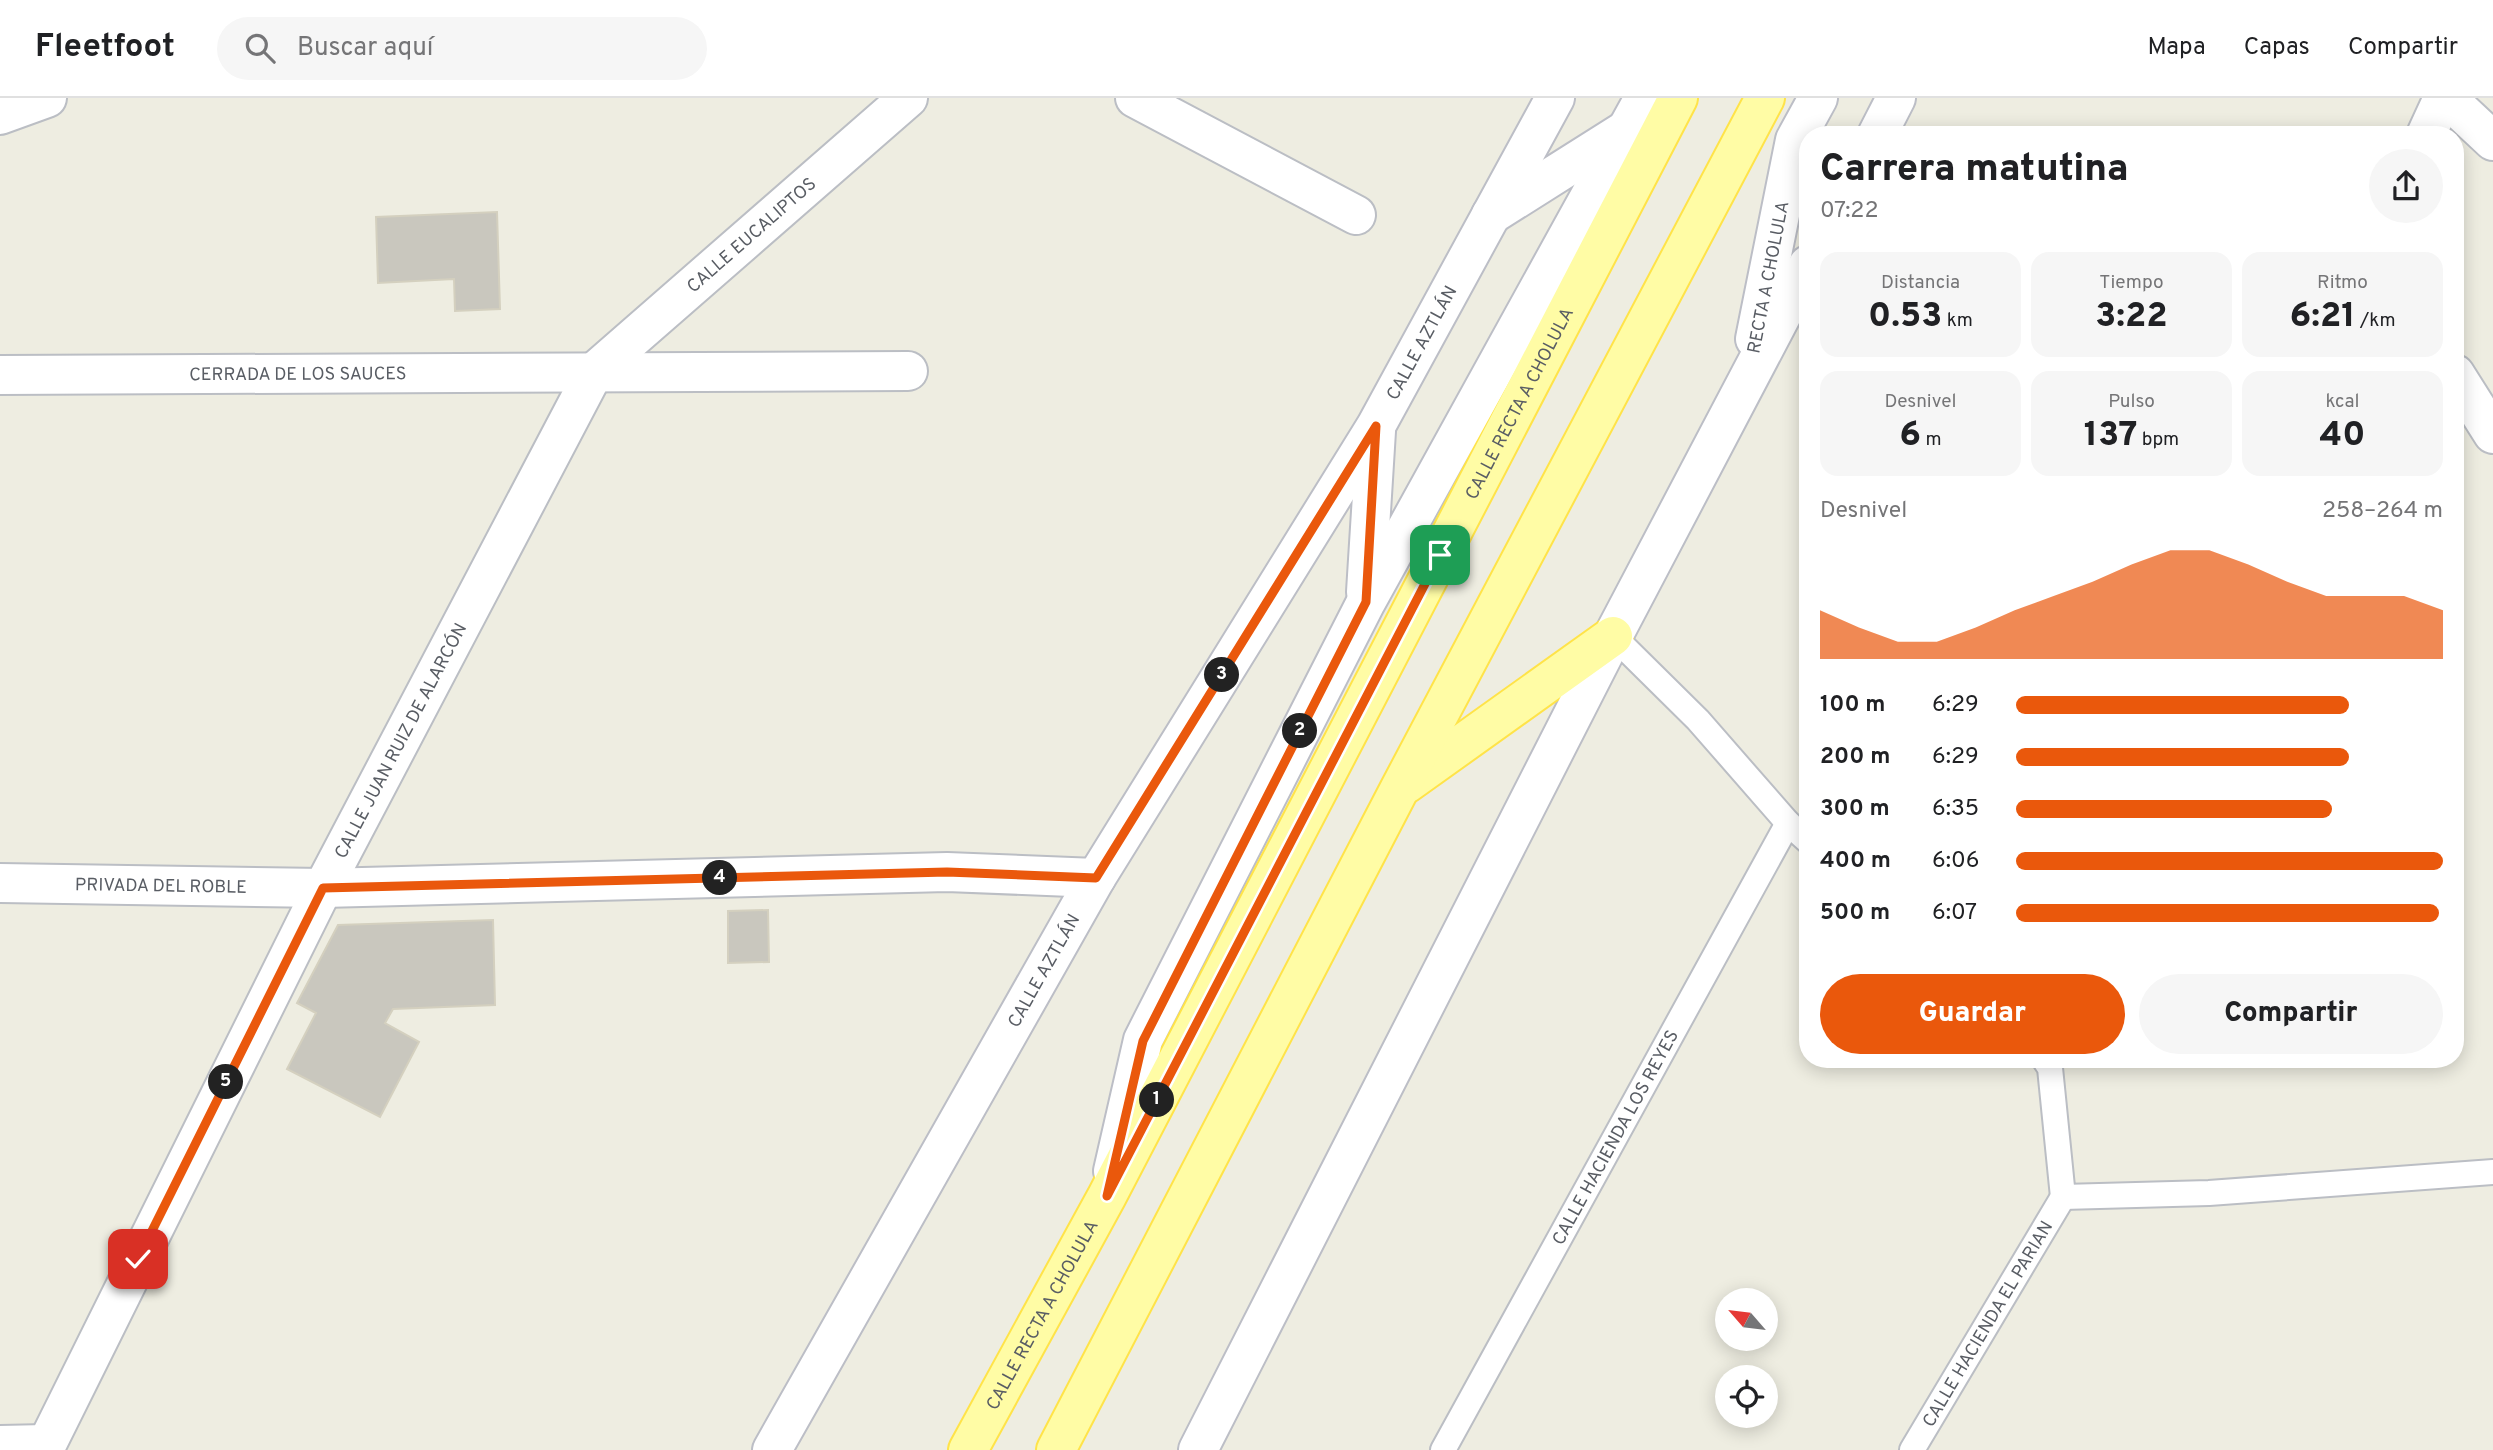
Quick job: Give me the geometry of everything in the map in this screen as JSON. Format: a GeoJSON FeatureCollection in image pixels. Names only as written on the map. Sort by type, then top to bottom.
{"type":"FeatureCollection","features":[{"type":"Feature","properties":{"kind":"main road"},"geometry":{"type":"LineString","coordinates":[[0,115],[47,98]]}},
{"type":"Feature","properties":{"kind":"main road","name":"CALLE EUCALIPTOS"},"geometry":{"type":"LineString","coordinates":[[594,372],[908,98]]}},
{"type":"Feature","properties":{"kind":"main road"},"geometry":{"type":"LineString","coordinates":[[1135,98],[1356,215]]}},
{"type":"Feature","properties":{"kind":"main road","name":"CALLE AZTLÁN"},"geometry":{"type":"LineString","coordinates":[[772,1450],[1096,878],[1376,426],[1555,98]]}},
{"type":"Feature","properties":{"kind":"main road","name":"CALLE RECTA A CHOLULA"},"geometry":{"type":"LineString","coordinates":[[968,1450],[1107,1196],[1678,98]]}},
{"type":"Feature","properties":{"kind":"main road"},"geometry":{"type":"LineString","coordinates":[[1056,1450],[1399,790],[1765,98]]}},
{"type":"Feature","properties":{"kind":"main road","name":"RECTA A CHOLULA"},"geometry":{"type":"LineString","coordinates":[[1803,126],[1818,98]]}},
{"type":"Feature","properties":{"kind":"main road"},"geometry":{"type":"LineString","coordinates":[[1882,126],[1896,98]]}},
{"type":"Feature","properties":{"kind":"main road"},"geometry":{"type":"LineString","coordinates":[[2431,126],[2445,98],[2493,141]]}},
{"type":"Feature","properties":{"kind":"main road"},"geometry":{"type":"LineString","coordinates":[[1489,216],[1636,113]]}},
{"type":"Feature","properties":{"kind":"main road"},"geometry":{"type":"LineString","coordinates":[[1107,1196],[1143,1041],[1366,602],[1636,113]]}},
{"type":"Feature","properties":{"kind":"main road","name":"RECTA A CHOLULA"},"geometry":{"type":"LineString","coordinates":[[1748,379],[1795,140],[1799,133]]}},
{"type":"Feature","properties":{"kind":"main road"},"geometry":{"type":"LineString","coordinates":[[1198,1450],[1613,636],[1799,282]]}},
{"type":"Feature","properties":{"kind":"main road","name":"CERRADA DE LOS SAUCES"},"geometry":{"type":"LineString","coordinates":[[0,375],[908,371]]}},
{"type":"Feature","properties":{"kind":"main road","name":"CALLE JUAN RUIZ DE ALARCÓN"},"geometry":{"type":"LineString","coordinates":[[45,1447],[323,888],[594,372]]}},
{"type":"Feature","properties":{"kind":"main road"},"geometry":{"type":"LineString","coordinates":[[2464,388],[2493,434]]}},
{"type":"Feature","properties":{"kind":"main road"},"geometry":{"type":"LineString","coordinates":[[1366,602],[1376,426]]}},
{"type":"Feature","properties":{"kind":"main road"},"geometry":{"type":"LineString","coordinates":[[1399,790],[1613,636]]}},
{"type":"Feature","properties":{"kind":"main road","name":"PRIVADA DEL ROBLE"},"geometry":{"type":"LineString","coordinates":[[0,883],[323,888],[947,872],[1096,878]]}},
{"type":"Feature","properties":{"kind":"main road"},"geometry":{"type":"LineString","coordinates":[[0,1445],[45,1447]]}},
{"type":"Feature","properties":{"kind":"lane"},"geometry":{"type":"LineString","coordinates":[[1613,636],[1698,720],[1799,833]]}},
{"type":"Feature","properties":{"kind":"lane","name":"CALLE HACIENDA LOS REYES"},"geometry":{"type":"LineString","coordinates":[[1443,1450],[1788,823]]}},
{"type":"Feature","properties":{"kind":"lane"},"geometry":{"type":"LineString","coordinates":[[2050,1068],[2063,1197],[2209,1193],[2493,1172]]}},
{"type":"Feature","properties":{"kind":"lane","name":"CALLE HACIENDA EL PARIAN"},"geometry":{"type":"LineString","coordinates":[[1912,1450],[2063,1197]]}},
{"type":"Feature","properties":{"kind":"building"},"geometry":{"type":"Polygon","coordinates":[[[497,212],[500,309],[455,311],[454,279],[378,283],[376,217],[497,212]]]}},
{"type":"Feature","properties":{"kind":"building"},"geometry":{"type":"Polygon","coordinates":[[[768,910],[769,962],[728,963],[728,911],[768,910]]]}},
{"type":"Feature","properties":{"kind":"building"},"geometry":{"type":"Polygon","coordinates":[[[493,920],[495,1005],[393,1009],[385,1023],[419,1042],[380,1117],[287,1069],[316,1013],[297,1003],[338,925],[493,920]]]}},
{"type":"Feature","properties":{"kind":"route"},"geometry":{"type":"LineString","coordinates":[[138,1259],[323,888],[947,872],[1096,878],[1376,426],[1366,602],[1143,1041],[1107,1196],[1440,555]]}}]}
